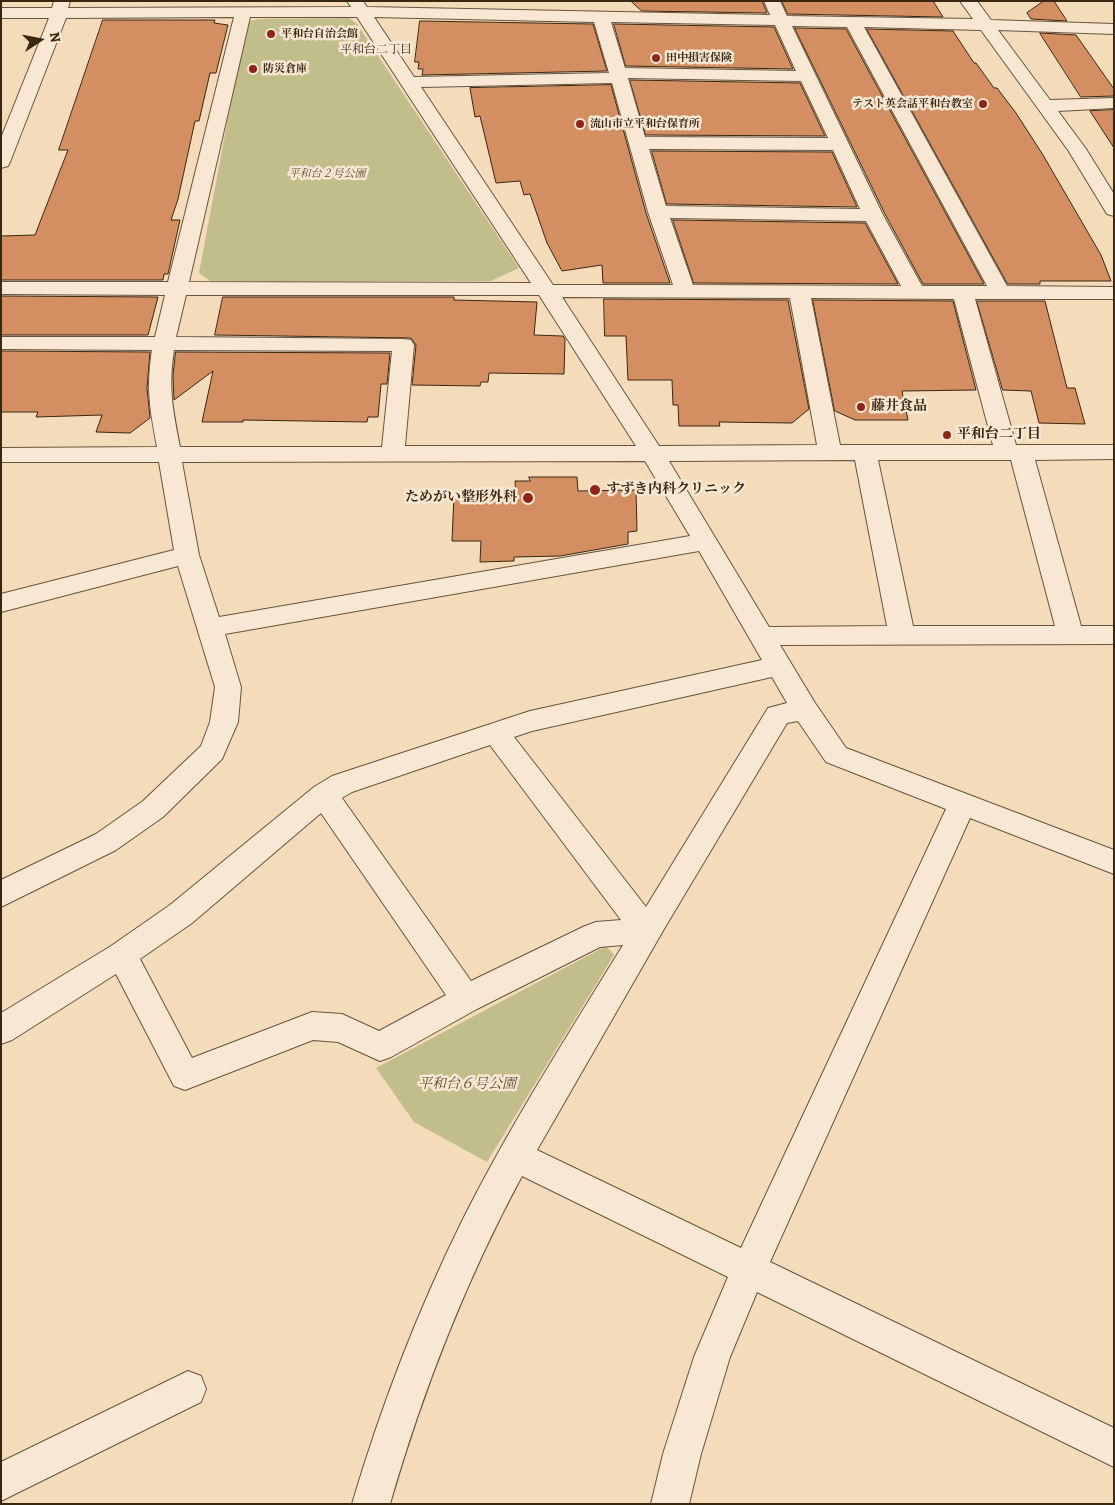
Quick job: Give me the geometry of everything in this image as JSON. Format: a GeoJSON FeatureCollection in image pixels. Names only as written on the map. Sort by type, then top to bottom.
{"type":"FeatureCollection","features":[{"type":"Feature","properties":{"kind":"street"},"geometry":{"type":"LineString","coordinates":[[588,1],[604,18],[618,76],[658,212],[685,291]]}},
{"type":"Feature","properties":{"kind":"street"},"geometry":{"type":"LineString","coordinates":[[772,1],[873,215],[914,291]]}},
{"type":"Feature","properties":{"kind":"street"},"geometry":{"type":"LineString","coordinates":[[968,1],[1077,149],[1114,210]]}},
{"type":"Feature","properties":{"kind":"street"},"geometry":{"type":"LineString","coordinates":[[1,13],[61,7],[243,13],[359,7],[604,18],[1114,29]]}},
{"type":"Feature","properties":{"kind":"street"},"geometry":{"type":"LineString","coordinates":[[1,162],[7,135],[61,7]]}},
{"type":"Feature","properties":{"kind":"street"},"geometry":{"type":"LineString","coordinates":[[359,7],[547,290],[653,454],[778,666],[836,755],[1114,862]]}},
{"type":"Feature","properties":{"kind":"street"},"geometry":{"type":"LineString","coordinates":[[1,895],[106,842],[153,810],[212,752],[224,722],[228,687],[187,555],[169,455],[158,376],[243,13]]}},
{"type":"Feature","properties":{"kind":"street"},"geometry":{"type":"LineString","coordinates":[[853,22],[1000,292]]}},
{"type":"Feature","properties":{"kind":"street"},"geometry":{"type":"LineString","coordinates":[[409,82],[618,76],[808,76]]}},
{"type":"Feature","properties":{"kind":"street"},"geometry":{"type":"LineString","coordinates":[[1046,106],[1114,103]]}},
{"type":"Feature","properties":{"kind":"street"},"geometry":{"type":"LineString","coordinates":[[638,143],[841,144]]}},
{"type":"Feature","properties":{"kind":"street"},"geometry":{"type":"LineString","coordinates":[[658,212],[873,215]]}},
{"type":"Feature","properties":{"kind":"street"},"geometry":{"type":"LineString","coordinates":[[1,288],[1114,293]]}},
{"type":"Feature","properties":{"kind":"street"},"geometry":{"type":"LineString","coordinates":[[799,291],[830,452]]}},
{"type":"Feature","properties":{"kind":"street"},"geometry":{"type":"LineString","coordinates":[[963,292],[1070,634]]}},
{"type":"Feature","properties":{"kind":"street"},"geometry":{"type":"LineString","coordinates":[[1,343],[404,345],[393,454]]}},
{"type":"Feature","properties":{"kind":"street"},"geometry":{"type":"LineString","coordinates":[[865,452],[902,635]]}},
{"type":"Feature","properties":{"kind":"street"},"geometry":{"type":"LineString","coordinates":[[1,455],[1114,452]]}},
{"type":"Feature","properties":{"kind":"street"},"geometry":{"type":"LineString","coordinates":[[209,628],[705,542]]}},
{"type":"Feature","properties":{"kind":"street"},"geometry":{"type":"LineString","coordinates":[[1,603],[187,555]]}},
{"type":"Feature","properties":{"kind":"street"},"geometry":{"type":"LineString","coordinates":[[762,636],[1114,635]]}},
{"type":"Feature","properties":{"kind":"street"},"geometry":{"type":"LineString","coordinates":[[1,1030],[122,955],[181,914],[324,795],[342,784],[530,721],[778,666]]}},
{"type":"Feature","properties":{"kind":"street"},"geometry":{"type":"LineString","coordinates":[[371,1504],[389,1442],[423,1351],[475,1231],[646,930],[778,715],[805,710]]}},
{"type":"Feature","properties":{"kind":"street"},"geometry":{"type":"LineString","coordinates":[[495,732],[646,930]]}},
{"type":"Feature","properties":{"kind":"street"},"geometry":{"type":"LineString","coordinates":[[324,795],[466,999]]}},
{"type":"Feature","properties":{"kind":"street"},"geometry":{"type":"LineString","coordinates":[[670,1504],[682,1454],[712,1357],[749,1270],[962,804]]}},
{"type":"Feature","properties":{"kind":"street"},"geometry":{"type":"LineString","coordinates":[[122,955],[185,1076],[312,1026],[342,1028],[380,1047],[466,999],[596,935],[646,930]]}},
{"type":"Feature","properties":{"kind":"street"},"geometry":{"type":"LineString","coordinates":[[516,1156],[1114,1448]]}},
{"type":"Feature","properties":{"kind":"street"},"geometry":{"type":"LineString","coordinates":[[1,1482],[188,1389]]}},
{"type":"Feature","properties":{"kind":"green space","name":"平和台２号公園"},"geometry":{"type":"Polygon","coordinates":[[[349,18],[357,24],[519,268],[491,281],[210,281],[199,273],[246,22],[259,19],[349,18]]]}},
{"type":"Feature","properties":{"kind":"green space","name":"平和台６号公園"},"geometry":{"type":"Polygon","coordinates":[[[606,946],[614,955],[487,1162],[414,1122],[376,1068],[606,946]]]}},
{"type":"Feature","properties":{"kind":"building"},"geometry":{"type":"Polygon","coordinates":[[[631,1],[762,1],[767,13],[642,11],[631,1]]]}},
{"type":"Feature","properties":{"kind":"building"},"geometry":{"type":"Polygon","coordinates":[[[782,1],[933,1],[943,17],[788,14],[782,1]]]}},
{"type":"Feature","properties":{"kind":"building"},"geometry":{"type":"Polygon","coordinates":[[[1044,1],[1054,1],[1067,21],[1031,19],[1027,13],[1044,1]]]}},
{"type":"Feature","properties":{"kind":"building"},"geometry":{"type":"Polygon","coordinates":[[[103,20],[215,20],[214,23],[228,25],[216,73],[210,73],[199,121],[195,121],[178,199],[171,220],[180,220],[168,274],[164,274],[163,280],[1,280],[1,236],[35,235],[68,150],[59,150],[103,20]]]}},
{"type":"Feature","properties":{"kind":"building"},"geometry":{"type":"Polygon","coordinates":[[[420,21],[593,24],[607,71],[422,75],[423,69],[418,69],[419,62],[415,62],[420,21]]]}},
{"type":"Feature","properties":{"kind":"building"},"geometry":{"type":"Polygon","coordinates":[[[614,24],[774,27],[793,69],[626,66],[614,24]]]}},
{"type":"Feature","properties":{"kind":"building"},"geometry":{"type":"Polygon","coordinates":[[[795,28],[846,29],[984,284],[923,284],[885,214],[795,28]]]}},
{"type":"Feature","properties":{"kind":"building"},"geometry":{"type":"Polygon","coordinates":[[[867,29],[953,31],[974,63],[976,63],[994,88],[997,88],[1016,113],[1043,155],[1101,255],[1111,281],[1040,281],[1040,284],[1008,284],[867,29]]]}},
{"type":"Feature","properties":{"kind":"building"},"geometry":{"type":"Polygon","coordinates":[[[1040,33],[1076,35],[1114,89],[1114,96],[1081,97],[1040,33]]]}},
{"type":"Feature","properties":{"kind":"building"},"geometry":{"type":"Polygon","coordinates":[[[630,80],[800,83],[825,136],[646,135],[630,80]]]}},
{"type":"Feature","properties":{"kind":"building"},"geometry":{"type":"Polygon","coordinates":[[[611,85],[646,213],[670,283],[603,283],[602,265],[562,271],[547,243],[530,194],[524,195],[520,181],[496,183],[480,116],[475,117],[470,88],[611,85]]]}},
{"type":"Feature","properties":{"kind":"building"},"geometry":{"type":"Polygon","coordinates":[[[1114,110],[1114,148],[1090,111],[1114,110]]]}},
{"type":"Feature","properties":{"kind":"building"},"geometry":{"type":"Polygon","coordinates":[[[652,151],[832,152],[857,207],[667,204],[652,151]]]}},
{"type":"Feature","properties":{"kind":"building"},"geometry":{"type":"Polygon","coordinates":[[[673,220],[865,223],[898,284],[694,283],[673,220]]]}},
{"type":"Feature","properties":{"kind":"building"},"geometry":{"type":"Polygon","coordinates":[[[1,296],[158,297],[148,335],[1,335],[1,296]]]}},
{"type":"Feature","properties":{"kind":"building"},"geometry":{"type":"Polygon","coordinates":[[[223,297],[454,297],[454,300],[537,302],[534,335],[563,336],[565,339],[564,374],[489,373],[488,382],[481,382],[480,386],[412,385],[416,345],[411,338],[215,335],[223,297]]]}},
{"type":"Feature","properties":{"kind":"building"},"geometry":{"type":"Polygon","coordinates":[[[604,299],[788,300],[809,409],[792,423],[719,422],[720,426],[679,426],[678,405],[673,405],[672,380],[628,380],[626,336],[605,336],[604,299]]]}},
{"type":"Feature","properties":{"kind":"building"},"geometry":{"type":"Polygon","coordinates":[[[813,300],[953,301],[976,390],[902,391],[908,420],[855,420],[835,411],[813,300]]]}},
{"type":"Feature","properties":{"kind":"building"},"geometry":{"type":"Polygon","coordinates":[[[977,301],[1045,301],[1067,388],[1075,388],[1085,424],[1039,423],[1031,391],[1003,390],[977,301]]]}},
{"type":"Feature","properties":{"kind":"building"},"geometry":{"type":"Polygon","coordinates":[[[1,351],[150,352],[147,388],[150,418],[130,433],[96,432],[102,415],[36,417],[38,412],[1,412],[1,351]]]}},
{"type":"Feature","properties":{"kind":"building"},"geometry":{"type":"Polygon","coordinates":[[[176,352],[390,353],[387,384],[381,384],[378,417],[368,417],[367,422],[243,420],[243,422],[202,422],[213,371],[174,400],[173,376],[176,352]]]}},
{"type":"Feature","properties":{"kind":"building"},"geometry":{"type":"Polygon","coordinates":[[[529,477],[577,477],[578,491],[636,490],[637,531],[628,532],[628,544],[560,556],[514,557],[514,561],[480,562],[481,541],[452,541],[454,494],[516,494],[515,481],[530,481],[529,477]]]}},
{"type":"Feature","properties":{"kind":"place","name":"平和台自治会館"},"geometry":{"type":"Point","coordinates":[271,34]}},
{"type":"Feature","properties":{"kind":"place","name":"田中損害保険"},"geometry":{"type":"Point","coordinates":[656,58]}},
{"type":"Feature","properties":{"kind":"place","name":"防災倉庫"},"geometry":{"type":"Point","coordinates":[253,69]}},
{"type":"Feature","properties":{"kind":"place","name":"テスト英会話平和台教室"},"geometry":{"type":"Point","coordinates":[983,104]}},
{"type":"Feature","properties":{"kind":"place","name":"流山市立平和台保育所"},"geometry":{"type":"Point","coordinates":[580,124]}},
{"type":"Feature","properties":{"kind":"place","name":"藤井食品"},"geometry":{"type":"Point","coordinates":[861,407]}},
{"type":"Feature","properties":{"kind":"place","name":"平和台二丁目"},"geometry":{"type":"Point","coordinates":[947,435]}},
{"type":"Feature","properties":{"kind":"place","name":"すずき内科クリニック"},"geometry":{"type":"Point","coordinates":[595,490]}},
{"type":"Feature","properties":{"kind":"place","name":"ためがい整形外科"},"geometry":{"type":"Point","coordinates":[528,498]}},
{"type":"Feature","properties":{"kind":"district","name":"平和台二丁目"},"geometry":{"type":"Point","coordinates":[376,50]}}]}
